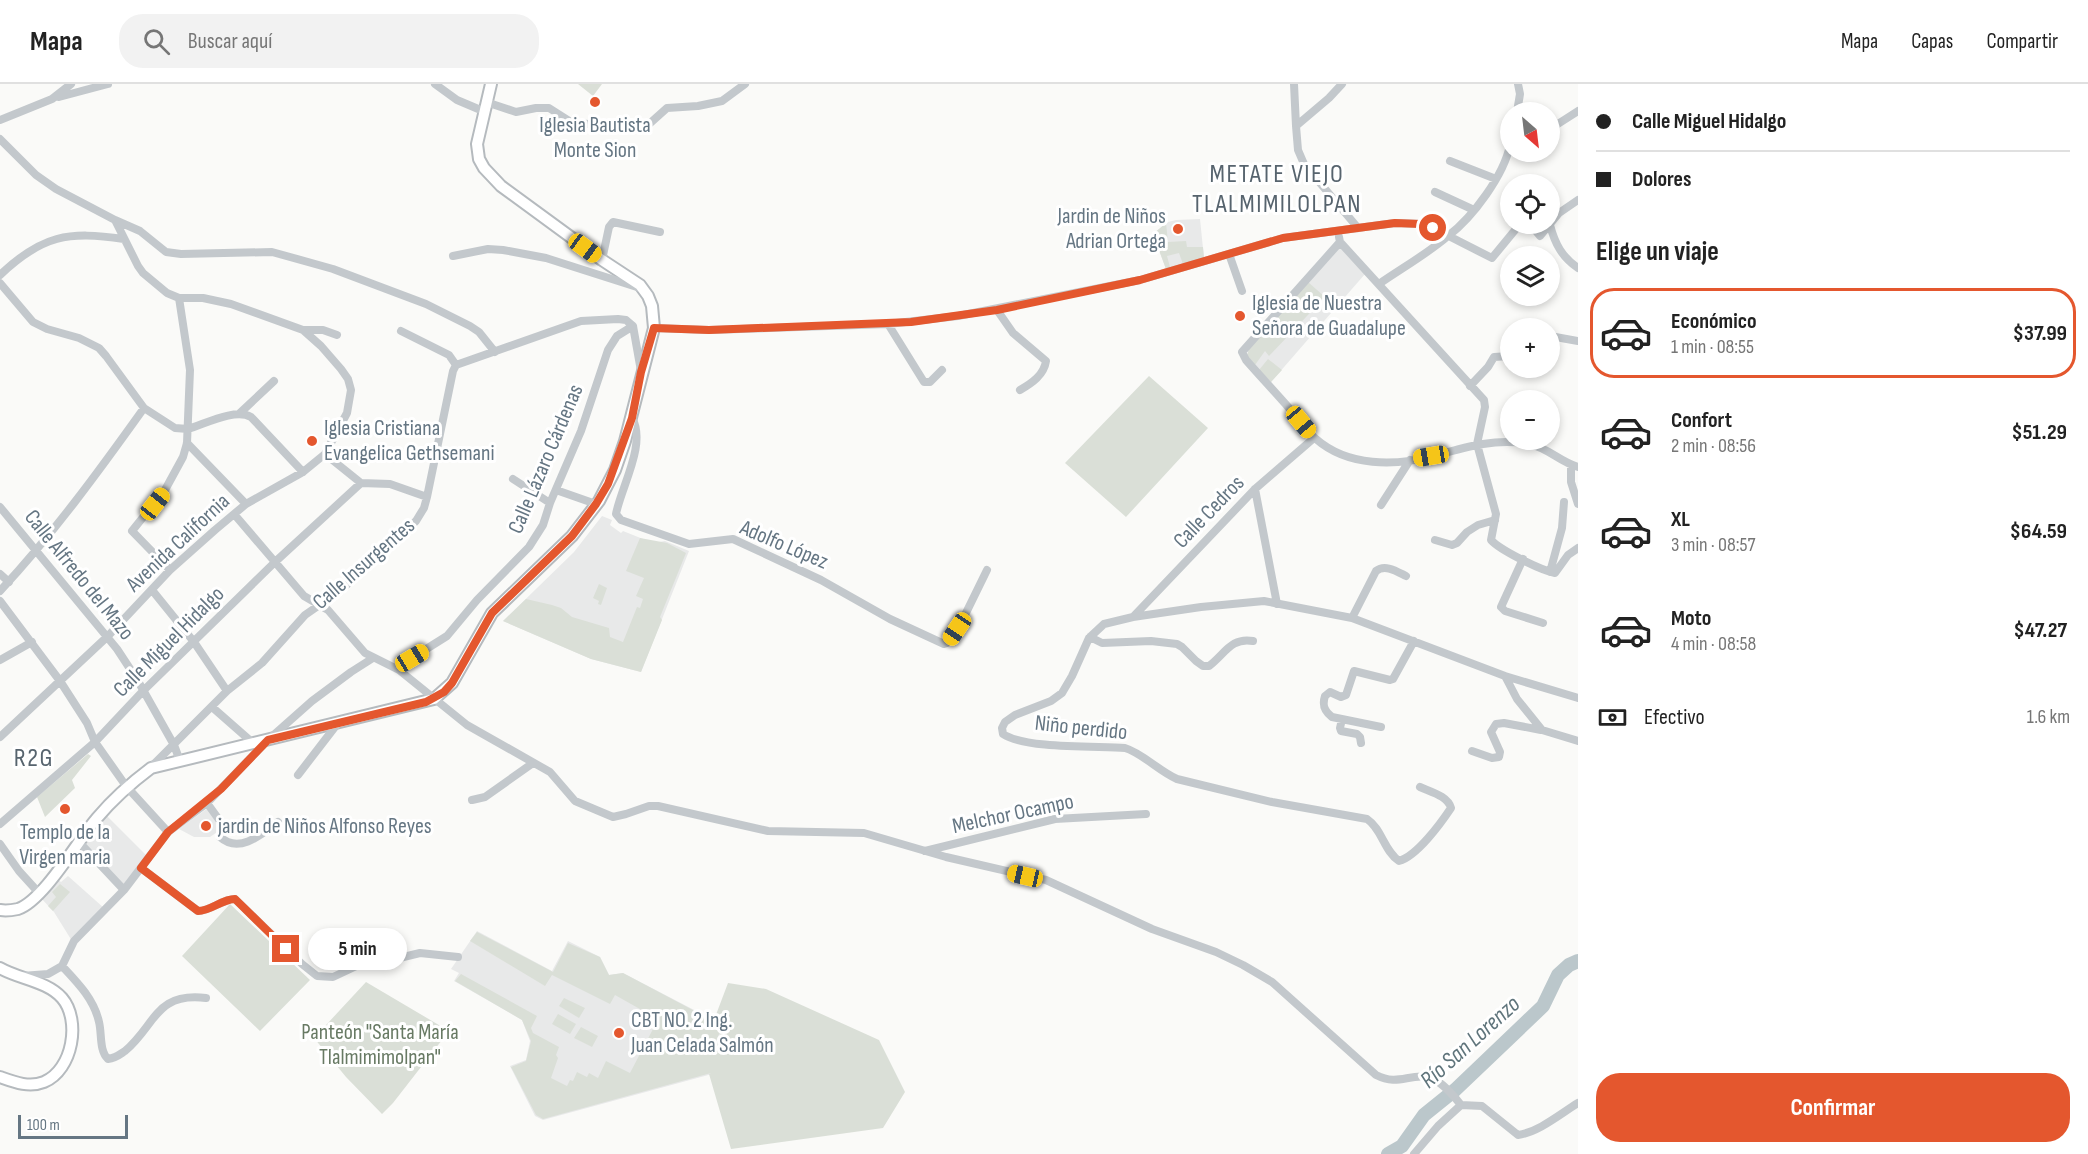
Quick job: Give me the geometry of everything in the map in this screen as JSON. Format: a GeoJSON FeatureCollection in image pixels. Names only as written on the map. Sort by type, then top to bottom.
{"type":"FeatureCollection","features":[{"type":"Feature","properties":{"kind":"main road"},"geometry":{"type":"LineString","coordinates":[[151,768],[434,699],[452,683],[492,613],[572,536],[596,504],[615,470],[632,418],[641,372],[654,328],[652,306],[643,289],[635,281],[602,260],[501,186],[484,168],[477,152],[477,144],[491,84]]}},
{"type":"Feature","properties":{"kind":"main road","name":"Calle Insurgentes"},"geometry":{"type":"LineString","coordinates":[[0,910],[18,909],[39,893],[78,841],[126,786],[151,768]]}},
{"type":"Feature","properties":{"kind":"main road"},"geometry":{"type":"LineString","coordinates":[[0,968],[48,988],[63,999],[71,1018],[72,1040],[62,1065],[51,1078],[44,1082],[24,1085],[0,1077]]}},
{"type":"Feature","properties":{"kind":"street"},"geometry":{"type":"LineString","coordinates":[[52,99],[71,84]]}},
{"type":"Feature","properties":{"kind":"street"},"geometry":{"type":"LineString","coordinates":[[0,120],[52,99],[108,84]]}},
{"type":"Feature","properties":{"kind":"street"},"geometry":{"type":"LineString","coordinates":[[435,84],[457,100],[485,107],[516,112],[549,108],[576,123],[645,125],[654,121],[667,108],[698,106],[722,101],[745,84]]}},
{"type":"Feature","properties":{"kind":"street"},"geometry":{"type":"LineString","coordinates":[[1294,84],[1298,150],[1304,164],[1358,228]]}},
{"type":"Feature","properties":{"kind":"street"},"geometry":{"type":"LineString","coordinates":[[1296,126],[1342,84]]}},
{"type":"Feature","properties":{"kind":"street"},"geometry":{"type":"LineString","coordinates":[[1518,84],[1519,102]]}},
{"type":"Feature","properties":{"kind":"street"},"geometry":{"type":"LineString","coordinates":[[1560,123],[1578,111]]}},
{"type":"Feature","properties":{"kind":"street"},"geometry":{"type":"LineString","coordinates":[[0,139],[36,175],[56,189],[140,231],[166,252],[181,254],[272,252],[333,269],[426,304],[475,328],[495,352]]}},
{"type":"Feature","properties":{"kind":"street"},"geometry":{"type":"LineString","coordinates":[[1450,161],[1496,179]]}},
{"type":"Feature","properties":{"kind":"street"},"geometry":{"type":"LineString","coordinates":[[1380,284],[1450,235],[1474,210],[1506,162]]}},
{"type":"Feature","properties":{"kind":"street"},"geometry":{"type":"LineString","coordinates":[[1435,192],[1474,210]]}},
{"type":"Feature","properties":{"kind":"street"},"geometry":{"type":"LineString","coordinates":[[1560,212],[1578,200]]}},
{"type":"Feature","properties":{"kind":"street"},"geometry":{"type":"LineString","coordinates":[[115,220],[143,273],[166,293],[179,298],[190,370],[187,443],[183,457],[165,490],[132,531],[170,570]]}},
{"type":"Feature","properties":{"kind":"street"},"geometry":{"type":"LineString","coordinates":[[602,260],[609,227],[613,222],[660,232]]}},
{"type":"Feature","properties":{"kind":"street"},"geometry":{"type":"LineString","coordinates":[[654,328],[709,330],[888,324],[958,316],[1140,280],[1283,238],[1358,228],[1408,223],[1427,226],[1450,235],[1492,258],[1512,234]]}},
{"type":"Feature","properties":{"kind":"street"},"geometry":{"type":"LineString","coordinates":[[1339,232],[1340,242],[1470,386],[1482,395],[1485,404],[1478,444],[1496,514],[1491,540],[1523,559],[1554,572]]}},
{"type":"Feature","properties":{"kind":"street"},"geometry":{"type":"LineString","coordinates":[[1553,234],[1558,248],[1578,268]]}},
{"type":"Feature","properties":{"kind":"street"},"geometry":{"type":"LineString","coordinates":[[0,275],[16,260],[46,242],[79,235],[124,239]]}},
{"type":"Feature","properties":{"kind":"street"},"geometry":{"type":"LineString","coordinates":[[1340,242],[1242,352],[1243,356],[1314,438],[1347,457],[1387,464],[1478,444],[1495,442],[1529,444],[1541,447],[1575,466],[1571,482],[1578,504]]}},
{"type":"Feature","properties":{"kind":"street"},"geometry":{"type":"LineString","coordinates":[[453,256],[488,249],[503,250],[555,260],[643,289]]}},
{"type":"Feature","properties":{"kind":"street"},"geometry":{"type":"LineString","coordinates":[[1229,254],[1242,291]]}},
{"type":"Feature","properties":{"kind":"street"},"geometry":{"type":"LineString","coordinates":[[0,283],[33,322],[47,329],[79,338],[99,348],[144,408],[175,428],[188,429],[240,413],[274,381]]}},
{"type":"Feature","properties":{"kind":"street","name":"Avenida California"},"geometry":{"type":"LineString","coordinates":[[0,736],[108,636],[170,570],[234,514],[246,504],[303,472],[325,454],[347,413],[351,384],[321,346],[303,330],[231,303],[204,298],[179,298]]}},
{"type":"Feature","properties":{"kind":"street"},"geometry":{"type":"LineString","coordinates":[[997,310],[1013,333],[1046,361],[1045,367],[1036,379],[1020,390]]}},
{"type":"Feature","properties":{"kind":"street"},"geometry":{"type":"LineString","coordinates":[[401,331],[449,355],[456,365],[590,319],[626,320],[633,326],[641,372]]}},
{"type":"Feature","properties":{"kind":"street"},"geometry":{"type":"LineString","coordinates":[[888,324],[924,382],[930,382],[942,370]]}},
{"type":"Feature","properties":{"kind":"street","name":"Calle Lázaro Cárdenas"},"geometry":{"type":"LineString","coordinates":[[396,668],[447,636],[477,600],[529,547],[543,525],[586,417],[608,350],[617,336],[633,326]]}},
{"type":"Feature","properties":{"kind":"street"},"geometry":{"type":"LineString","coordinates":[[303,330],[323,330],[337,335]]}},
{"type":"Feature","properties":{"kind":"street"},"geometry":{"type":"LineString","coordinates":[[1560,338],[1578,341]]}},
{"type":"Feature","properties":{"kind":"street"},"geometry":{"type":"LineString","coordinates":[[1470,386],[1494,357],[1500,357]]}},
{"type":"Feature","properties":{"kind":"street","name":"Calle Insurgentes"},"geometry":{"type":"LineString","coordinates":[[151,768],[227,691],[262,663],[305,615],[341,590],[408,529],[421,514],[427,497],[456,365]]}},
{"type":"Feature","properties":{"kind":"street"},"geometry":{"type":"LineString","coordinates":[[0,591],[77,500],[144,408]]}},
{"type":"Feature","properties":{"kind":"street"},"geometry":{"type":"LineString","coordinates":[[240,413],[251,417],[303,472]]}},
{"type":"Feature","properties":{"kind":"street","name":"Adolfo López"},"geometry":{"type":"LineString","coordinates":[[632,418],[636,426],[636,445],[617,508],[616,514],[621,520],[689,544],[733,539],[821,580],[890,619],[944,644],[947,643],[964,617],[987,570]]}},
{"type":"Feature","properties":{"kind":"street","name":"Calle Cedros"},"geometry":{"type":"LineString","coordinates":[[1133,617],[1255,489],[1314,438]]}},
{"type":"Feature","properties":{"kind":"street"},"geometry":{"type":"LineString","coordinates":[[187,443],[246,504]]}},
{"type":"Feature","properties":{"kind":"street"},"geometry":{"type":"LineString","coordinates":[[325,454],[361,483],[390,484],[427,497]]}},
{"type":"Feature","properties":{"kind":"street"},"geometry":{"type":"LineString","coordinates":[[1381,505],[1410,460]]}},
{"type":"Feature","properties":{"kind":"street"},"geometry":{"type":"LineString","coordinates":[[513,479],[550,503]]}},
{"type":"Feature","properties":{"kind":"street","name":"Calle Miguel Hidalgo"},"geometry":{"type":"LineString","coordinates":[[0,824],[95,742],[143,691],[275,562],[361,483]]}},
{"type":"Feature","properties":{"kind":"street"},"geometry":{"type":"LineString","coordinates":[[1255,489],[1277,604]]}},
{"type":"Feature","properties":{"kind":"street"},"geometry":{"type":"LineString","coordinates":[[556,490],[596,504]]}},
{"type":"Feature","properties":{"kind":"street"},"geometry":{"type":"LineString","coordinates":[[1554,572],[1564,502]]}},
{"type":"Feature","properties":{"kind":"street","name":"Calle Alfredo del Mazo"},"geometry":{"type":"LineString","coordinates":[[0,507],[108,636],[143,691],[174,745],[180,761]]}},
{"type":"Feature","properties":{"kind":"street"},"geometry":{"type":"LineString","coordinates":[[234,514],[304,596],[328,610],[365,653],[396,668],[467,725],[550,772],[575,801],[613,817],[649,806],[658,806],[768,831],[864,833],[924,851],[1046,880],[1152,929],[1226,956],[1272,982],[1376,1075],[1388,1081],[1428,1077],[1459,1102],[1482,1106],[1518,1136],[1545,1124],[1578,1102]]}},
{"type":"Feature","properties":{"kind":"street"},"geometry":{"type":"LineString","coordinates":[[1435,540],[1457,543],[1467,532],[1478,525],[1495,520]]}},
{"type":"Feature","properties":{"kind":"street"},"geometry":{"type":"LineString","coordinates":[[1554,572],[1568,555],[1578,548]]}},
{"type":"Feature","properties":{"kind":"street"},"geometry":{"type":"LineString","coordinates":[[1523,559],[1501,607],[1505,611],[1543,623]]}},
{"type":"Feature","properties":{"kind":"street"},"geometry":{"type":"LineString","coordinates":[[1352,618],[1380,568],[1387,568],[1406,576]]}},
{"type":"Feature","properties":{"kind":"street"},"geometry":{"type":"LineString","coordinates":[[0,574],[9,582]]}},
{"type":"Feature","properties":{"kind":"street"},"geometry":{"type":"LineString","coordinates":[[152,590],[194,642],[227,691]]}},
{"type":"Feature","properties":{"kind":"street"},"geometry":{"type":"LineString","coordinates":[[1133,617],[1201,606],[1264,601],[1352,618],[1505,676],[1578,698]]}},
{"type":"Feature","properties":{"kind":"street"},"geometry":{"type":"LineString","coordinates":[[0,602],[60,681],[87,723],[95,742],[126,786],[168,832]]}},
{"type":"Feature","properties":{"kind":"street","name":"Niño perdido"},"geometry":{"type":"LineString","coordinates":[[1133,617],[1104,624],[1090,636],[1062,693],[1054,700],[1005,722],[1002,732],[1006,736],[1055,746],[1125,748],[1133,750],[1164,773],[1177,779],[1272,801],[1366,819],[1377,830],[1392,855],[1399,861],[1422,844],[1452,808],[1450,802],[1420,787]]}},
{"type":"Feature","properties":{"kind":"street"},"geometry":{"type":"LineString","coordinates":[[1090,636],[1102,643],[1151,641],[1177,644],[1203,666],[1209,666],[1235,642],[1242,639],[1253,641]]}},
{"type":"Feature","properties":{"kind":"street"},"geometry":{"type":"LineString","coordinates":[[1381,727],[1332,717],[1323,706],[1327,694],[1330,692],[1341,697],[1346,695],[1354,672],[1393,679],[1414,641]]}},
{"type":"Feature","properties":{"kind":"street"},"geometry":{"type":"LineString","coordinates":[[0,660],[32,642]]}},
{"type":"Feature","properties":{"kind":"street"},"geometry":{"type":"LineString","coordinates":[[19,976],[48,974],[62,966],[74,941],[124,890],[168,832],[207,803],[268,740],[334,684],[374,658]]}},
{"type":"Feature","properties":{"kind":"street"},"geometry":{"type":"LineString","coordinates":[[1505,676],[1516,699],[1542,730]]}},
{"type":"Feature","properties":{"kind":"street"},"geometry":{"type":"LineString","coordinates":[[212,707],[253,743]]}},
{"type":"Feature","properties":{"kind":"street"},"geometry":{"type":"LineString","coordinates":[[1342,719],[1341,731],[1357,734],[1360,736],[1360,743]]}},
{"type":"Feature","properties":{"kind":"street"},"geometry":{"type":"LineString","coordinates":[[298,775],[338,723]]}},
{"type":"Feature","properties":{"kind":"street"},"geometry":{"type":"LineString","coordinates":[[1472,751],[1492,759],[1499,757],[1500,752],[1491,732],[1496,724],[1504,723],[1542,730],[1578,741]]}},
{"type":"Feature","properties":{"kind":"street"},"geometry":{"type":"LineString","coordinates":[[472,800],[484,796],[533,762]]}},
{"type":"Feature","properties":{"kind":"street"},"geometry":{"type":"LineString","coordinates":[[207,803],[224,824],[225,828],[220,837],[232,844],[237,845],[253,839],[278,822]]}},
{"type":"Feature","properties":{"kind":"street","name":"Melchor Ocampo"},"geometry":{"type":"LineString","coordinates":[[924,851],[1055,819],[1146,814]]}},
{"type":"Feature","properties":{"kind":"street"},"geometry":{"type":"LineString","coordinates":[[78,841],[124,890]]}},
{"type":"Feature","properties":{"kind":"street"},"geometry":{"type":"LineString","coordinates":[[0,844],[19,871],[39,893]]}},
{"type":"Feature","properties":{"kind":"street"},"geometry":{"type":"LineString","coordinates":[[141,868],[198,911],[207,910],[227,900],[235,899],[317,976],[333,977],[365,962],[387,961],[420,953],[458,957]]}},
{"type":"Feature","properties":{"kind":"street"},"geometry":{"type":"LineString","coordinates":[[62,966],[82,987],[96,1011],[103,1052],[108,1059],[118,1056],[133,1044],[163,1006],[186,997],[206,998]]}},
{"type":"Feature","properties":{"kind":"street"},"geometry":{"type":"LineString","coordinates":[[1414,1154],[1459,1102]]}},
{"type":"Feature","properties":{"kind":"shaded area","name":"Jardin de Niños Adrian Ortega"},"geometry":{"type":"Polygon","coordinates":[[[1200,219],[1204,258],[1166,269],[1153,234],[1168,222],[1200,219]]]}},
{"type":"Feature","properties":{"kind":"shaded area"},"geometry":{"type":"Polygon","coordinates":[[[1340,247],[1365,274],[1271,382],[1247,357],[1249,349],[1340,247]]]}},
{"type":"Feature","properties":{"kind":"shaded area"},"geometry":{"type":"Polygon","coordinates":[[[602,516],[612,520],[610,525],[621,533],[623,531],[658,545],[659,542],[665,541],[689,551],[641,672],[591,659],[503,621],[574,552],[602,516]]]}},
{"type":"Feature","properties":{"kind":"shaded area","name":"jardin de Niños Alfonso Reyes"},"geometry":{"type":"Polygon","coordinates":[[[208,808],[223,828],[210,837],[194,837],[179,829],[208,808]]]}},
{"type":"Feature","properties":{"kind":"shaded area"},"geometry":{"type":"Polygon","coordinates":[[[106,815],[148,857],[125,887],[83,842],[106,815]]]}},
{"type":"Feature","properties":{"kind":"shaded area"},"geometry":{"type":"Polygon","coordinates":[[[68,876],[104,908],[72,941],[54,912],[40,897],[55,877],[61,882],[68,876]]]}},
{"type":"Feature","properties":{"kind":"shaded area"},"geometry":{"type":"Polygon","coordinates":[[[477,931],[552,971],[568,941],[600,957],[609,975],[623,973],[750,1039],[734,1068],[543,1120],[535,1116],[510,1066],[526,1060],[530,1041],[522,1020],[454,981],[459,973],[451,969],[477,931]]]}},
{"type":"Feature","properties":{"kind":"green space"},"geometry":{"type":"Polygon","coordinates":[[[578,84],[602,84],[593,96],[578,84]]]}},
{"type":"Feature","properties":{"kind":"green space"},"geometry":{"type":"Polygon","coordinates":[[[1166,223],[1168,242],[1186,241],[1187,247],[1203,247],[1204,258],[1183,264],[1179,253],[1167,256],[1170,267],[1166,269],[1153,234],[1166,223]]]}},
{"type":"Feature","properties":{"kind":"green space"},"geometry":{"type":"Polygon","coordinates":[[[1308,282],[1325,297],[1269,356],[1265,351],[1255,365],[1247,355],[1249,349],[1308,282]]]}},
{"type":"Feature","properties":{"kind":"green space"},"geometry":{"type":"Polygon","coordinates":[[[1268,359],[1282,370],[1271,382],[1259,370],[1268,359]]]}},
{"type":"Feature","properties":{"kind":"green space"},"geometry":{"type":"Polygon","coordinates":[[[1149,376],[1208,428],[1126,517],[1065,463],[1149,376]]]}},
{"type":"Feature","properties":{"kind":"green space"},"geometry":{"type":"Polygon","coordinates":[[[640,538],[667,543],[686,553],[641,672],[591,659],[503,621],[526,599],[561,608],[572,617],[609,628],[610,637],[623,642],[637,607],[640,608],[643,599],[636,596],[644,578],[626,571],[640,538]]]}},
{"type":"Feature","properties":{"kind":"green space"},"geometry":{"type":"Polygon","coordinates":[[[599,584],[607,588],[601,605],[593,598],[599,584]]]}},
{"type":"Feature","properties":{"kind":"green space"},"geometry":{"type":"Polygon","coordinates":[[[88,754],[91,756],[72,780],[75,788],[45,817],[37,797],[88,754]]]}},
{"type":"Feature","properties":{"kind":"green space"},"geometry":{"type":"Polygon","coordinates":[[[60,884],[70,892],[53,911],[48,906],[56,897],[52,892],[60,884]]]}},
{"type":"Feature","properties":{"kind":"green space"},"geometry":{"type":"Polygon","coordinates":[[[230,904],[310,980],[260,1031],[182,956],[230,904]]]}},
{"type":"Feature","properties":{"kind":"green space"},"geometry":{"type":"Polygon","coordinates":[[[477,932],[553,972],[568,943],[600,957],[609,975],[623,973],[723,1026],[710,1053],[725,1026],[714,1020],[728,983],[766,989],[879,1040],[905,1092],[883,1128],[731,1149],[709,1074],[711,1073],[543,1119],[536,1115],[511,1067],[526,1061],[531,1041],[522,1020],[455,981],[461,974],[537,1016],[531,1028],[533,1033],[559,1047],[551,1078],[567,1086],[570,1080],[573,1081],[577,1072],[587,1077],[589,1073],[598,1078],[606,1061],[630,1073],[653,1029],[647,1025],[647,1013],[615,995],[610,1004],[552,975],[545,986],[470,941],[477,932]]]}},
{"type":"Feature","properties":{"kind":"green space","name":"Panteón \"Santa María Tlalmimimolpan\""},"geometry":{"type":"Polygon","coordinates":[[[366,982],[449,1031],[382,1114],[346,1077],[314,1038],[366,982]]]}},
{"type":"Feature","properties":{"kind":"green space"},"geometry":{"type":"Polygon","coordinates":[[[564,998],[585,1008],[579,1018],[559,1006],[564,998]]]}},
{"type":"Feature","properties":{"kind":"green space"},"geometry":{"type":"Polygon","coordinates":[[[558,1014],[576,1024],[570,1034],[552,1024],[558,1014]]]}},
{"type":"Feature","properties":{"kind":"green space"},"geometry":{"type":"Polygon","coordinates":[[[581,1027],[598,1036],[592,1047],[574,1038],[581,1027]]]}},
{"type":"Feature","properties":{"kind":"waterway","name":"Río San Lorenzo"},"geometry":{"type":"LineString","coordinates":[[1388,1154],[1402,1146],[1424,1115],[1455,1090],[1543,1006],[1558,975],[1569,965],[1578,961]]}},
{"type":"Feature","properties":{"kind":"place","name":"Iglesia Bautista Monte Sion"},"geometry":{"type":"Point","coordinates":[595,102]}},
{"type":"Feature","properties":{"kind":"place","name":"Jardin de Niños Adrian Ortega"},"geometry":{"type":"Point","coordinates":[1178,229]}},
{"type":"Feature","properties":{"kind":"place","name":"Iglesia de Nuestra Señora de Guadalupe"},"geometry":{"type":"Point","coordinates":[1240,316]}},
{"type":"Feature","properties":{"kind":"place","name":"Iglesia Cristiana Evangelica Gethsemani"},"geometry":{"type":"Point","coordinates":[312,441]}},
{"type":"Feature","properties":{"kind":"place","name":"Templo de la Virgen maria"},"geometry":{"type":"Point","coordinates":[65,809]}},
{"type":"Feature","properties":{"kind":"place","name":"jardin de Niños Alfonso Reyes"},"geometry":{"type":"Point","coordinates":[206,826]}},
{"type":"Feature","properties":{"kind":"place","name":"CBT NO. 2 Ing. Juan Celada Salmón"},"geometry":{"type":"Point","coordinates":[619,1033]}},
{"type":"Feature","properties":{"kind":"district","name":"METATE VIEJO TLALMIMILOLPAN"},"geometry":{"type":"Point","coordinates":[1277,189]}},
{"type":"Feature","properties":{"kind":"district","name":"R2G"},"geometry":{"type":"Point","coordinates":[34,758]}},
{"type":"Feature","properties":{"kind":"route"},"geometry":{"type":"LineString","coordinates":[[286,949],[235,899],[232,898],[207,910],[198,911],[141,868],[168,832],[221,789],[268,740],[426,702],[444,692],[452,683],[492,613],[572,536],[608,484],[632,418],[641,372],[654,328],[709,330],[866,325],[958,316],[1140,280],[1283,238],[1395,223],[1421,224],[1433,228]]}}]}
